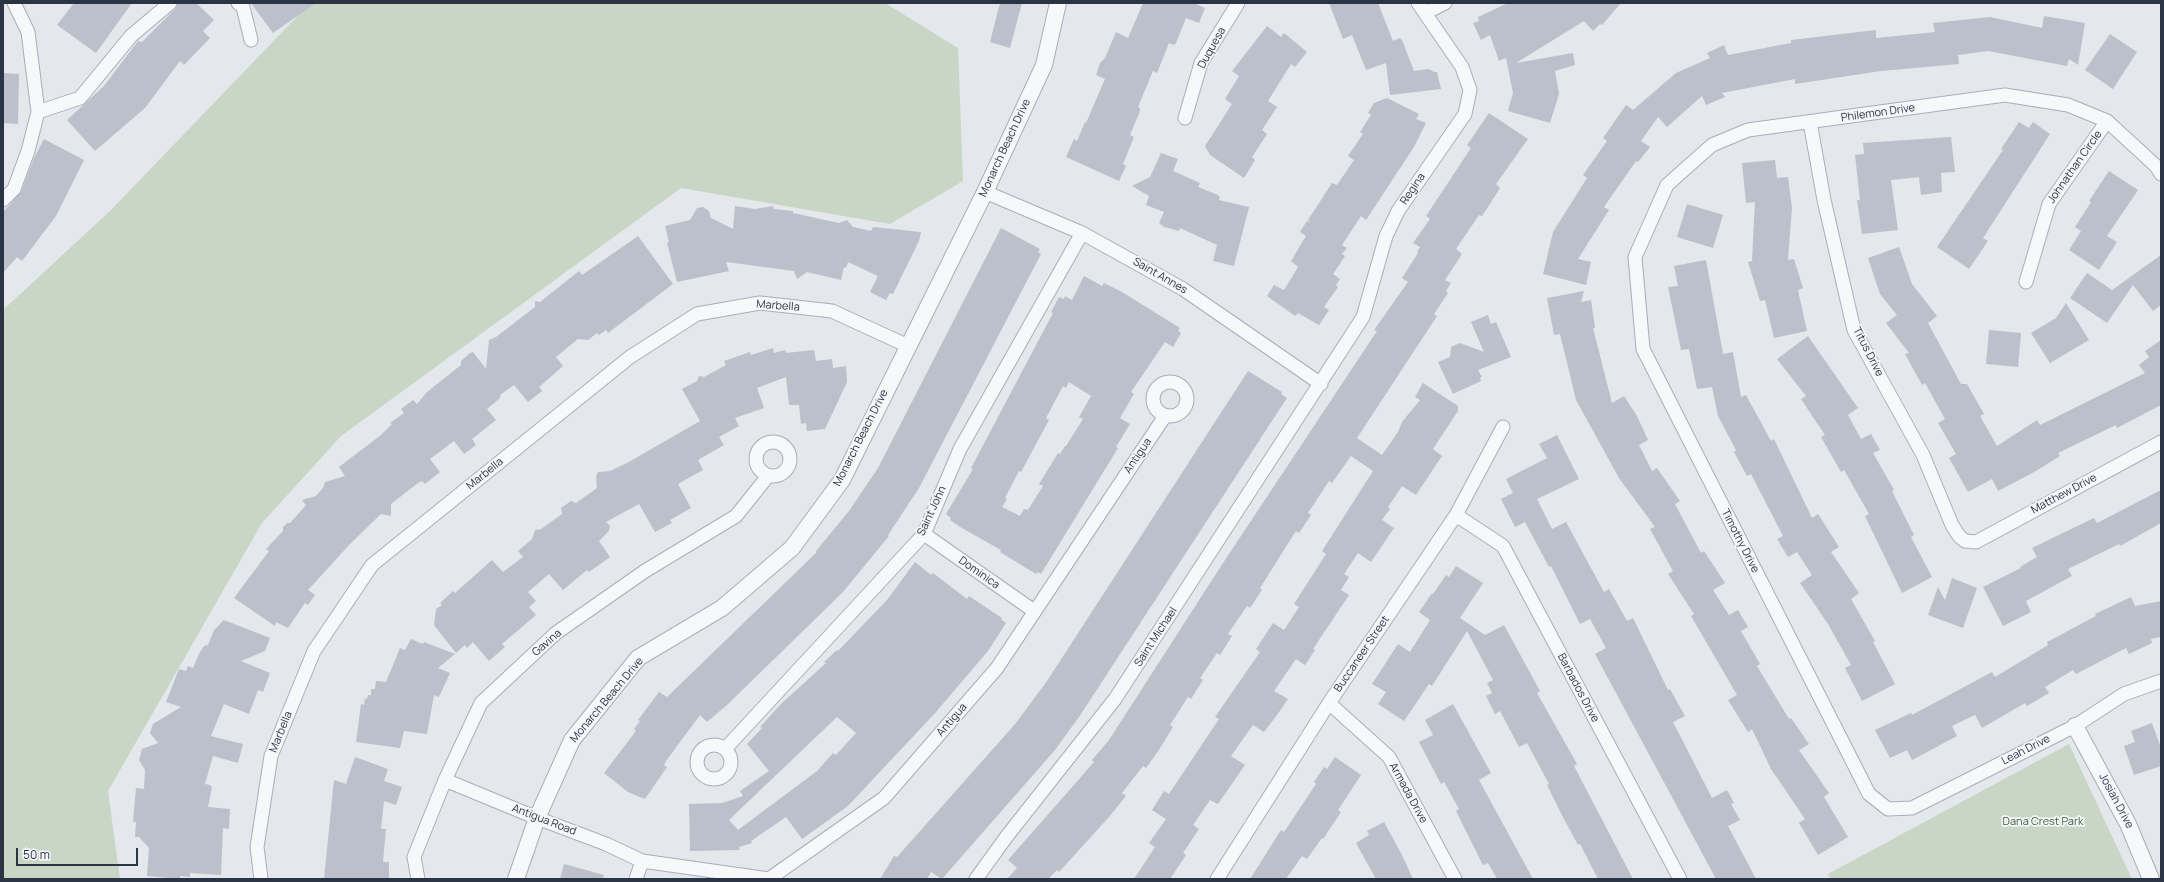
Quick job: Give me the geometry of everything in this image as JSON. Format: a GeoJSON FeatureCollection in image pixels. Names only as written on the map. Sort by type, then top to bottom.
{"type":"FeatureCollection","features":[{"type":"Feature","properties":{"kind":"street"},"geometry":{"type":"LineString","coordinates":[[3,200],[14,189],[28,152],[38,112],[28,32],[14,3]]}},
{"type":"Feature","properties":{"kind":"street"},"geometry":{"type":"LineString","coordinates":[[38,112],[80,98],[131,36],[170,3]]}},
{"type":"Feature","properties":{"kind":"street"},"geometry":{"type":"LineString","coordinates":[[238,3],[243,7],[251,40]]}},
{"type":"Feature","properties":{"kind":"street","name":"Monarch Beach Drive"},"geometry":{"type":"LineString","coordinates":[[516,879],[537,818],[572,740],[638,658],[722,608],[792,548],[842,480],[985,192],[1044,65],[1058,3]]}},
{"type":"Feature","properties":{"kind":"street","name":"Duquesa"},"geometry":{"type":"LineString","coordinates":[[1185,118],[1201,63],[1238,3]]}},
{"type":"Feature","properties":{"kind":"street"},"geometry":{"type":"LineString","coordinates":[[1422,8],[1445,3]]}},
{"type":"Feature","properties":{"kind":"street","name":"Regina"},"geometry":{"type":"LineString","coordinates":[[1321,384],[1363,317],[1386,236],[1398,211],[1465,114],[1470,90],[1462,67],[1422,8]]}},
{"type":"Feature","properties":{"kind":"street","name":"Philemon Drive"},"geometry":{"type":"LineString","coordinates":[[1635,257],[1667,185],[1712,145],[1748,130],[2005,95],[2068,105],[2106,121],[2156,166],[2161,174]]}},
{"type":"Feature","properties":{"kind":"street","name":"Johnathan Circle"},"geometry":{"type":"LineString","coordinates":[[2026,282],[2048,204],[2106,121]]}},
{"type":"Feature","properties":{"kind":"street","name":"Titus Drive"},"geometry":{"type":"LineString","coordinates":[[1810,122],[1824,200],[1854,330],[1924,455],[1952,524],[1959,536],[1965,541]]}},
{"type":"Feature","properties":{"kind":"street","name":"Saint Annes"},"geometry":{"type":"LineString","coordinates":[[985,192],[1082,233],[1183,289],[1321,384]]}},
{"type":"Feature","properties":{"kind":"street","name":"Saint John"},"geometry":{"type":"LineString","coordinates":[[725,749],[924,534],[960,449],[1082,233]]}},
{"type":"Feature","properties":{"kind":"street","name":"Timothy Drive"},"geometry":{"type":"LineString","coordinates":[[1635,257],[1643,349],[1869,794],[1888,809]]}},
{"type":"Feature","properties":{"kind":"street","name":"Marbella"},"geometry":{"type":"LineString","coordinates":[[261,879],[257,847],[271,756],[314,652],[372,565],[630,357],[696,314],[760,303],[832,311],[908,346]]}},
{"type":"Feature","properties":{"kind":"street","name":"Saint Michael"},"geometry":{"type":"LineString","coordinates":[[976,879],[1012,830],[1116,699],[1321,384]]}},
{"type":"Feature","properties":{"kind":"street","name":"Antigua"},"geometry":{"type":"LineString","coordinates":[[642,861],[769,879],[884,798],[997,668],[1165,416]]}},
{"type":"Feature","properties":{"kind":"street","name":"Buccaneer Street"},"geometry":{"type":"LineString","coordinates":[[1217,879],[1329,703],[1456,515],[1503,427]]}},
{"type":"Feature","properties":{"kind":"street","name":"Matthew Drive"},"geometry":{"type":"LineString","coordinates":[[1965,541],[1976,542],[2161,442]]}},
{"type":"Feature","properties":{"kind":"street","name":"Gavina"},"geometry":{"type":"LineString","coordinates":[[418,879],[414,858],[445,780],[481,703],[556,633],[645,571],[736,516],[768,476]]}},
{"type":"Feature","properties":{"kind":"street","name":"Barbados Drive"},"geometry":{"type":"LineString","coordinates":[[1456,515],[1503,546],[1680,879]]}},
{"type":"Feature","properties":{"kind":"street","name":"Dominica"},"geometry":{"type":"LineString","coordinates":[[924,534],[1034,611]]}},
{"type":"Feature","properties":{"kind":"street","name":"Leah Drive"},"geometry":{"type":"LineString","coordinates":[[1888,809],[1912,808],[2075,726],[2124,694],[2161,682]]}},
{"type":"Feature","properties":{"kind":"street","name":"Armada Drive"},"geometry":{"type":"LineString","coordinates":[[1329,703],[1389,757],[1456,879]]}},
{"type":"Feature","properties":{"kind":"street","name":"Josiah Drive"},"geometry":{"type":"LineString","coordinates":[[2075,726],[2128,824],[2151,879]]}},
{"type":"Feature","properties":{"kind":"street","name":"Antigua Road"},"geometry":{"type":"LineString","coordinates":[[445,780],[537,818],[606,844],[642,861]]}},
{"type":"Feature","properties":{"kind":"street"},"geometry":{"type":"LineString","coordinates":[[636,879],[642,861]]}},
{"type":"Feature","properties":{"kind":"green space"},"geometry":{"type":"Polygon","coordinates":[[[310,3],[885,3],[958,48],[963,181],[890,224],[681,188],[341,436],[262,523],[108,791],[120,879],[3,879],[3,310],[110,211],[310,3]]]}},
{"type":"Feature","properties":{"kind":"green space","name":"Dana Crest Park"},"geometry":{"type":"Polygon","coordinates":[[[2069,744],[2132,879],[1830,879],[1828,874],[2069,744]]]}},
{"type":"Feature","properties":{"kind":"building"},"geometry":{"type":"Polygon","coordinates":[[[74,3],[132,3],[96,53],[57,25],[74,3]]]}},
{"type":"Feature","properties":{"kind":"building"},"geometry":{"type":"Polygon","coordinates":[[[179,3],[196,3],[214,20],[203,31],[210,38],[184,65],[180,61],[145,108],[95,151],[67,120],[104,86],[138,41],[142,42],[175,9],[179,3]]]}},
{"type":"Feature","properties":{"kind":"building"},"geometry":{"type":"Polygon","coordinates":[[[251,3],[316,3],[273,33],[251,3]]]}},
{"type":"Feature","properties":{"kind":"building"},"geometry":{"type":"Polygon","coordinates":[[[1000,3],[1022,3],[1010,48],[990,42],[1000,3]]]}},
{"type":"Feature","properties":{"kind":"building"},"geometry":{"type":"Polygon","coordinates":[[[1143,3],[1193,3],[1205,8],[1199,23],[1186,18],[1176,43],[1174,45],[1169,43],[1157,73],[1153,71],[1138,107],[1140,108],[1140,111],[1130,135],[1134,137],[1123,164],[1126,166],[1119,181],[1066,157],[1074,139],[1077,141],[1085,122],[1086,123],[1105,79],[1096,75],[1100,63],[1105,58],[1116,32],[1128,38],[1143,3]]]}},
{"type":"Feature","properties":{"kind":"building"},"geometry":{"type":"Polygon","coordinates":[[[1329,3],[1378,3],[1393,41],[1400,38],[1402,40],[1414,71],[1429,69],[1437,72],[1441,89],[1390,95],[1386,63],[1366,70],[1352,35],[1343,39],[1329,3]]]}},
{"type":"Feature","properties":{"kind":"building"},"geometry":{"type":"Polygon","coordinates":[[[1508,3],[1621,3],[1602,25],[1600,24],[1593,31],[1584,21],[1516,63],[1573,53],[1575,65],[1555,71],[1559,94],[1550,123],[1508,111],[1513,93],[1506,58],[1499,61],[1490,35],[1481,40],[1473,23],[1479,21],[1478,17],[1508,3]]]}},
{"type":"Feature","properties":{"kind":"building"},"geometry":{"type":"Polygon","coordinates":[[[2044,16],[2085,23],[2078,65],[2069,59],[2067,66],[1988,51],[1958,55],[1959,64],[1881,71],[1795,84],[1795,79],[1722,93],[1725,97],[1706,105],[1702,96],[1667,127],[1658,117],[1641,141],[1650,147],[1638,162],[1636,161],[1604,207],[1609,210],[1578,259],[1591,262],[1586,285],[1543,274],[1553,232],[1587,178],[1583,175],[1607,141],[1603,138],[1626,105],[1633,110],[1676,73],[1710,58],[1707,53],[1724,45],[1728,55],[1791,43],[1791,40],[1876,30],[1876,38],[1935,32],[1933,23],[1990,17],[2042,28],[2044,16]]]}},
{"type":"Feature","properties":{"kind":"building"},"geometry":{"type":"Polygon","coordinates":[[[1267,26],[1281,37],[1284,33],[1307,52],[1295,67],[1291,64],[1268,101],[1277,107],[1262,130],[1267,134],[1252,157],[1255,160],[1244,178],[1210,155],[1205,146],[1232,104],[1225,99],[1239,76],[1232,71],[1267,26]]]}},
{"type":"Feature","properties":{"kind":"building"},"geometry":{"type":"Polygon","coordinates":[[[2110,34],[2137,52],[2113,89],[2085,70],[2110,34]]]}},
{"type":"Feature","properties":{"kind":"building"},"geometry":{"type":"Polygon","coordinates":[[[3,73],[19,74],[18,124],[3,123],[3,73]]]}},
{"type":"Feature","properties":{"kind":"building"},"geometry":{"type":"Polygon","coordinates":[[[1387,98],[1419,114],[1416,119],[1426,123],[1414,147],[1366,220],[1361,216],[1342,245],[1347,248],[1342,254],[1345,256],[1333,274],[1340,279],[1336,285],[1338,287],[1324,307],[1329,310],[1319,325],[1298,313],[1295,316],[1267,296],[1274,285],[1284,290],[1298,267],[1291,261],[1306,236],[1300,232],[1307,221],[1311,222],[1308,220],[1332,183],[1337,185],[1354,160],[1348,156],[1363,134],[1360,132],[1371,115],[1368,113],[1374,103],[1387,98]]]}},
{"type":"Feature","properties":{"kind":"building"},"geometry":{"type":"Polygon","coordinates":[[[1489,113],[1528,139],[1496,184],[1500,188],[1490,204],[1482,216],[1479,215],[1456,249],[1462,254],[1445,280],[1451,283],[1446,291],[1448,293],[1434,314],[1437,316],[1357,438],[1382,455],[1398,432],[1402,422],[1420,400],[1415,397],[1423,383],[1458,406],[1458,411],[1433,449],[1442,456],[1416,495],[1402,486],[1388,507],[1390,509],[1382,520],[1394,528],[1371,562],[1358,553],[1344,574],[1349,577],[1341,590],[1349,595],[1313,649],[1315,650],[1305,665],[1296,659],[1274,691],[1288,699],[1277,715],[1264,732],[1253,725],[1231,756],[1245,765],[1218,804],[1210,800],[1193,825],[1199,829],[1183,853],[1186,855],[1170,879],[1134,879],[1155,847],[1149,843],[1166,819],[1152,810],[1164,791],[1169,794],[1219,719],[1215,717],[1260,652],[1256,649],[1273,623],[1284,630],[1299,607],[1294,604],[1326,554],[1322,551],[1373,471],[1351,456],[1332,483],[1329,481],[1308,513],[1311,515],[1299,533],[1296,531],[1260,588],[1262,590],[1250,608],[1247,606],[1228,634],[1232,636],[1220,655],[1217,653],[1200,678],[1203,680],[1191,699],[1188,697],[1170,725],[1173,727],[1159,750],[1146,768],[1143,766],[1122,793],[1126,796],[1109,817],[1059,872],[1057,870],[1048,879],[1007,879],[1017,868],[1008,860],[1094,762],[1092,760],[1109,740],[1221,566],[1377,331],[1374,330],[1408,282],[1402,278],[1418,253],[1417,252],[1420,247],[1413,243],[1430,219],[1426,216],[1471,148],[1467,145],[1489,113]]]}},
{"type":"Feature","properties":{"kind":"building"},"geometry":{"type":"Polygon","coordinates":[[[2019,122],[2029,128],[2033,122],[2050,134],[1983,238],[1988,241],[1969,269],[1937,247],[2003,150],[2001,149],[2019,122]]]}},
{"type":"Feature","properties":{"kind":"building"},"geometry":{"type":"Polygon","coordinates":[[[1951,137],[1955,172],[1941,173],[1942,192],[1921,195],[1919,177],[1891,180],[1898,230],[1862,234],[1857,200],[1860,200],[1855,155],[1864,154],[1863,143],[1951,137]]]}},
{"type":"Feature","properties":{"kind":"building"},"geometry":{"type":"Polygon","coordinates":[[[44,139],[84,160],[56,216],[22,261],[17,257],[3,273],[3,212],[21,192],[34,158],[44,139]]]}},
{"type":"Feature","properties":{"kind":"building"},"geometry":{"type":"Polygon","coordinates":[[[1161,153],[1178,159],[1173,171],[1200,183],[1198,187],[1218,195],[1220,197],[1219,200],[1249,207],[1234,266],[1213,261],[1217,245],[1180,228],[1179,231],[1164,227],[1159,223],[1164,212],[1146,205],[1149,196],[1132,186],[1150,177],[1161,153]]]}},
{"type":"Feature","properties":{"kind":"building"},"geometry":{"type":"Polygon","coordinates":[[[1775,160],[1777,178],[1788,177],[1792,208],[1788,260],[1794,259],[1803,288],[1798,290],[1807,331],[1774,338],[1765,300],[1760,301],[1748,262],[1752,261],[1755,202],[1746,203],[1742,163],[1775,160]]]}},
{"type":"Feature","properties":{"kind":"building"},"geometry":{"type":"Polygon","coordinates":[[[2109,171],[2138,190],[2107,236],[2117,242],[2099,270],[2069,250],[2081,231],[2075,227],[2091,202],[2089,201],[2109,171]]]}},
{"type":"Feature","properties":{"kind":"building"},"geometry":{"type":"Polygon","coordinates":[[[1687,204],[1723,215],[1713,248],[1677,237],[1687,204]]]}},
{"type":"Feature","properties":{"kind":"building"},"geometry":{"type":"Polygon","coordinates":[[[735,206],[755,209],[773,206],[774,209],[793,211],[793,213],[839,223],[847,220],[853,227],[871,231],[873,227],[921,232],[919,241],[893,294],[890,293],[886,300],[870,292],[878,276],[848,262],[846,268],[844,267],[841,280],[807,272],[797,279],[794,271],[726,262],[729,271],[677,282],[667,243],[669,242],[665,226],[690,220],[697,208],[703,207],[709,211],[711,218],[733,229],[735,206]]]}},
{"type":"Feature","properties":{"kind":"building"},"geometry":{"type":"Polygon","coordinates":[[[1001,228],[1040,249],[1038,252],[1041,254],[919,488],[888,535],[889,536],[843,592],[728,704],[707,722],[700,715],[666,761],[664,765],[667,767],[645,799],[628,792],[604,773],[636,731],[634,729],[640,721],[638,720],[659,692],[667,697],[817,552],[816,551],[849,511],[878,468],[1001,228]]]}},
{"type":"Feature","properties":{"kind":"building"},"geometry":{"type":"Polygon","coordinates":[[[638,236],[673,284],[608,333],[606,330],[599,335],[597,333],[588,340],[578,339],[556,357],[563,366],[539,387],[542,391],[528,402],[514,385],[500,395],[500,398],[487,409],[496,420],[472,439],[476,445],[464,454],[454,441],[430,459],[440,472],[425,484],[422,481],[418,483],[391,504],[391,516],[381,514],[350,544],[308,590],[315,595],[308,605],[305,603],[288,628],[276,622],[275,626],[234,598],[269,551],[266,549],[283,531],[283,527],[287,523],[290,523],[306,505],[302,500],[316,496],[323,488],[325,482],[345,476],[339,467],[381,435],[392,424],[390,423],[404,413],[401,409],[413,400],[417,404],[427,392],[461,365],[461,361],[470,353],[473,352],[486,369],[489,340],[496,337],[535,307],[535,301],[540,302],[579,271],[582,275],[638,236]]]}},
{"type":"Feature","properties":{"kind":"building"},"geometry":{"type":"Polygon","coordinates":[[[1899,247],[1912,284],[1937,316],[1928,323],[1961,384],[1967,384],[1984,414],[1980,416],[1997,446],[2037,420],[2040,425],[2145,373],[2139,365],[2149,357],[2145,351],[2161,340],[2161,405],[2117,428],[2116,425],[2058,453],[2060,456],[2036,471],[1998,491],[1992,479],[1968,492],[1949,458],[1956,454],[1938,423],[1945,419],[1925,383],[1922,385],[1905,354],[1909,353],[1886,323],[1897,315],[1880,294],[1868,258],[1899,247]]]}},
{"type":"Feature","properties":{"kind":"building"},"geometry":{"type":"Polygon","coordinates":[[[2161,255],[2161,305],[2153,311],[2133,285],[2107,323],[2070,298],[2087,273],[2112,290],[2161,255]]]}},
{"type":"Feature","properties":{"kind":"building"},"geometry":{"type":"Polygon","coordinates":[[[1706,260],[1723,354],[1733,352],[1741,397],[1746,395],[1771,441],[1774,439],[1812,518],[1818,514],[1839,547],[1831,552],[1859,593],[1851,599],[1875,641],[1873,642],[1895,684],[1862,701],[1845,668],[1851,665],[1828,624],[1800,583],[1812,575],[1797,552],[1788,557],[1777,539],[1783,536],[1751,474],[1747,476],[1734,452],[1736,450],[1718,416],[1712,387],[1697,389],[1689,349],[1681,350],[1668,287],[1678,286],[1674,266],[1706,260]]]}},
{"type":"Feature","properties":{"kind":"building"},"geometry":{"type":"Polygon","coordinates":[[[1084,276],[1102,286],[1104,283],[1122,292],[1180,328],[1178,331],[1181,333],[1173,347],[1165,342],[1131,392],[1134,394],[1120,418],[1130,424],[1116,447],[1118,448],[1041,574],[1038,572],[1036,574],[1000,552],[1001,550],[960,527],[950,520],[951,518],[946,514],[973,469],[971,468],[1053,313],[1051,312],[1059,297],[1064,299],[1065,296],[1072,300],[1084,276]],[[1069,382],[1066,388],[1063,386],[1046,418],[1049,420],[1021,472],[1019,471],[1002,507],[1020,516],[1024,509],[1028,510],[1043,486],[1039,484],[1058,453],[1060,454],[1066,446],[1083,419],[1079,417],[1091,396],[1069,382]]]}},
{"type":"Feature","properties":{"kind":"building"},"geometry":{"type":"Polygon","coordinates":[[[1584,291],[1581,302],[1591,300],[1595,328],[1593,328],[1612,403],[1624,396],[1637,416],[1648,440],[1639,445],[1652,471],[1657,468],[1680,501],[1675,504],[1701,553],[1704,551],[1725,583],[1713,590],[1729,615],[1738,610],[1748,627],[1741,631],[1760,664],[1757,666],[1789,719],[1791,718],[1809,744],[1799,750],[1829,793],[1824,797],[1848,837],[1818,855],[1799,823],[1805,819],[1771,769],[1752,729],[1748,732],[1728,700],[1737,695],[1691,616],[1694,614],[1668,574],[1673,571],[1650,529],[1655,527],[1619,478],[1576,400],[1560,334],[1554,335],[1547,298],[1584,291]]]}},
{"type":"Feature","properties":{"kind":"building"},"geometry":{"type":"Polygon","coordinates":[[[2066,303],[2089,340],[2050,363],[2031,333],[2056,318],[2066,303]]]}},
{"type":"Feature","properties":{"kind":"building"},"geometry":{"type":"Polygon","coordinates":[[[1488,315],[1491,324],[1496,322],[1511,357],[1478,370],[1482,377],[1480,378],[1481,381],[1453,394],[1438,362],[1450,357],[1451,347],[1460,343],[1484,352],[1471,322],[1488,315]]]}},
{"type":"Feature","properties":{"kind":"building"},"geometry":{"type":"Polygon","coordinates":[[[1989,330],[2021,333],[2018,367],[1986,364],[1989,330]]]}},
{"type":"Feature","properties":{"kind":"building"},"geometry":{"type":"Polygon","coordinates":[[[1808,336],[1858,408],[1848,415],[1861,439],[1871,434],[1880,450],[1873,453],[1894,490],[1892,491],[1914,535],[1911,537],[1932,577],[1902,593],[1865,516],[1869,514],[1844,470],[1841,472],[1821,437],[1825,435],[1801,399],[1806,396],[1777,359],[1808,336]]]}},
{"type":"Feature","properties":{"kind":"building"},"geometry":{"type":"Polygon","coordinates":[[[773,348],[774,353],[785,350],[786,353],[814,350],[816,361],[832,359],[833,368],[846,366],[847,382],[825,429],[807,431],[806,423],[801,424],[799,405],[789,405],[786,377],[757,388],[764,408],[735,418],[739,426],[719,437],[724,445],[698,460],[703,470],[678,484],[691,508],[670,520],[672,523],[655,532],[639,504],[606,522],[610,526],[609,531],[599,541],[610,557],[589,572],[587,570],[563,590],[549,574],[528,592],[536,601],[529,607],[536,615],[502,644],[505,647],[489,661],[473,642],[467,648],[465,645],[456,653],[434,625],[436,609],[442,605],[440,603],[453,591],[455,593],[492,560],[503,572],[523,557],[518,551],[532,539],[535,530],[541,529],[562,514],[561,508],[571,501],[576,503],[597,488],[596,477],[598,472],[610,471],[627,463],[700,421],[682,389],[697,381],[699,376],[704,377],[726,365],[724,361],[750,352],[751,355],[773,348]]]}},
{"type":"Feature","properties":{"kind":"building"},"geometry":{"type":"Polygon","coordinates":[[[1248,371],[1282,392],[1281,394],[1287,398],[1079,717],[1055,750],[942,879],[931,872],[927,879],[880,879],[894,856],[897,857],[1016,723],[1047,681],[1248,371]]]}},
{"type":"Feature","properties":{"kind":"building"},"geometry":{"type":"Polygon","coordinates":[[[1557,435],[1579,479],[1537,499],[1552,529],[1566,522],[1604,592],[1609,589],[1627,621],[1633,618],[1668,690],[1670,689],[1685,716],[1673,722],[1712,798],[1727,790],[1734,803],[1731,804],[1740,820],[1728,826],[1756,879],[1716,879],[1595,654],[1606,648],[1590,619],[1580,624],[1551,566],[1549,567],[1525,522],[1515,527],[1501,499],[1513,493],[1506,479],[1547,458],[1539,444],[1557,435]]]}},
{"type":"Feature","properties":{"kind":"building"},"geometry":{"type":"Polygon","coordinates":[[[2161,490],[2161,523],[2120,546],[2119,544],[2068,569],[2072,576],[2026,601],[2031,612],[2003,626],[1983,587],[2021,568],[2020,567],[2037,557],[2032,548],[2094,518],[2097,523],[2161,490]]]}},
{"type":"Feature","properties":{"kind":"building"},"geometry":{"type":"Polygon","coordinates":[[[915,562],[931,575],[933,573],[967,599],[969,596],[1002,618],[1001,619],[1006,623],[988,651],[936,712],[848,806],[802,839],[786,817],[751,841],[752,843],[739,847],[740,850],[690,851],[689,804],[722,803],[743,796],[740,791],[769,771],[747,744],[781,704],[826,663],[824,662],[837,650],[838,651],[887,600],[915,562]],[[837,717],[729,820],[738,830],[817,771],[833,753],[836,755],[856,733],[837,717]]]}},
{"type":"Feature","properties":{"kind":"building"},"geometry":{"type":"Polygon","coordinates":[[[1456,566],[1483,583],[1460,618],[1485,635],[1504,625],[1540,691],[1537,693],[1577,764],[1574,766],[1633,879],[1598,879],[1580,844],[1578,845],[1564,819],[1547,785],[1549,784],[1527,743],[1519,747],[1500,711],[1495,714],[1486,696],[1492,693],[1487,683],[1493,680],[1467,631],[1432,686],[1429,684],[1404,721],[1378,704],[1386,692],[1372,684],[1398,644],[1410,652],[1430,620],[1419,612],[1446,575],[1449,577],[1456,566]]]}},
{"type":"Feature","properties":{"kind":"building"},"geometry":{"type":"Polygon","coordinates":[[[1952,578],[1977,588],[1963,628],[1928,615],[1938,587],[1945,600],[1952,578]]]}},
{"type":"Feature","properties":{"kind":"building"},"geometry":{"type":"Polygon","coordinates":[[[2131,597],[2135,606],[2161,601],[2161,637],[2151,639],[2152,643],[2129,654],[2126,648],[2076,674],[2073,670],[2045,687],[2049,693],[2027,706],[2025,703],[1982,728],[1975,715],[1952,726],[1957,736],[1912,760],[1907,750],[1890,758],[1875,730],[1911,713],[1912,715],[1992,672],[1995,677],[2048,645],[2047,642],[2096,616],[2095,614],[2131,597]]]}},
{"type":"Feature","properties":{"kind":"building"},"geometry":{"type":"Polygon","coordinates":[[[224,620],[270,638],[265,651],[241,661],[270,673],[263,692],[258,690],[249,714],[224,704],[211,736],[243,744],[238,763],[213,756],[205,784],[212,787],[208,807],[230,809],[229,829],[223,828],[221,875],[190,873],[190,877],[180,876],[180,879],[147,876],[149,848],[139,837],[135,837],[136,822],[133,822],[136,788],[144,789],[145,770],[139,760],[142,749],[158,743],[150,733],[153,724],[181,707],[166,702],[179,669],[186,671],[188,666],[193,668],[204,646],[208,645],[214,630],[224,620]]]}},
{"type":"Feature","properties":{"kind":"building"},"geometry":{"type":"Polygon","coordinates":[[[411,639],[423,644],[424,642],[455,654],[438,668],[450,673],[439,697],[434,695],[427,734],[404,731],[400,748],[356,742],[361,704],[364,705],[365,698],[367,699],[368,695],[371,695],[371,689],[375,689],[376,681],[386,682],[400,648],[405,650],[411,639]]]}},
{"type":"Feature","properties":{"kind":"building"},"geometry":{"type":"Polygon","coordinates":[[[1453,704],[1491,773],[1479,780],[1533,879],[1497,879],[1488,863],[1483,865],[1456,811],[1459,809],[1444,782],[1441,784],[1419,742],[1433,735],[1425,720],[1453,704]]]}},
{"type":"Feature","properties":{"kind":"building"},"geometry":{"type":"Polygon","coordinates":[[[2152,723],[2161,748],[2161,766],[2134,775],[2124,746],[2135,742],[2131,731],[2152,723]]]}},
{"type":"Feature","properties":{"kind":"building"},"geometry":{"type":"Polygon","coordinates":[[[355,757],[388,769],[384,781],[402,787],[396,805],[384,801],[381,829],[386,829],[383,862],[389,862],[389,879],[324,879],[334,780],[346,784],[355,757]]]}},
{"type":"Feature","properties":{"kind":"building"},"geometry":{"type":"Polygon","coordinates":[[[1335,757],[1361,775],[1338,810],[1341,812],[1323,839],[1322,838],[1307,859],[1302,856],[1286,879],[1250,879],[1281,830],[1284,832],[1316,784],[1314,782],[1324,767],[1327,769],[1335,757]]]}},
{"type":"Feature","properties":{"kind":"building"},"geometry":{"type":"Polygon","coordinates":[[[1384,822],[1413,879],[1376,879],[1356,843],[1369,835],[1367,831],[1384,822]]]}},
{"type":"Feature","properties":{"kind":"building"},"geometry":{"type":"Polygon","coordinates":[[[564,864],[604,875],[603,879],[560,879],[564,864]]]}}]}
